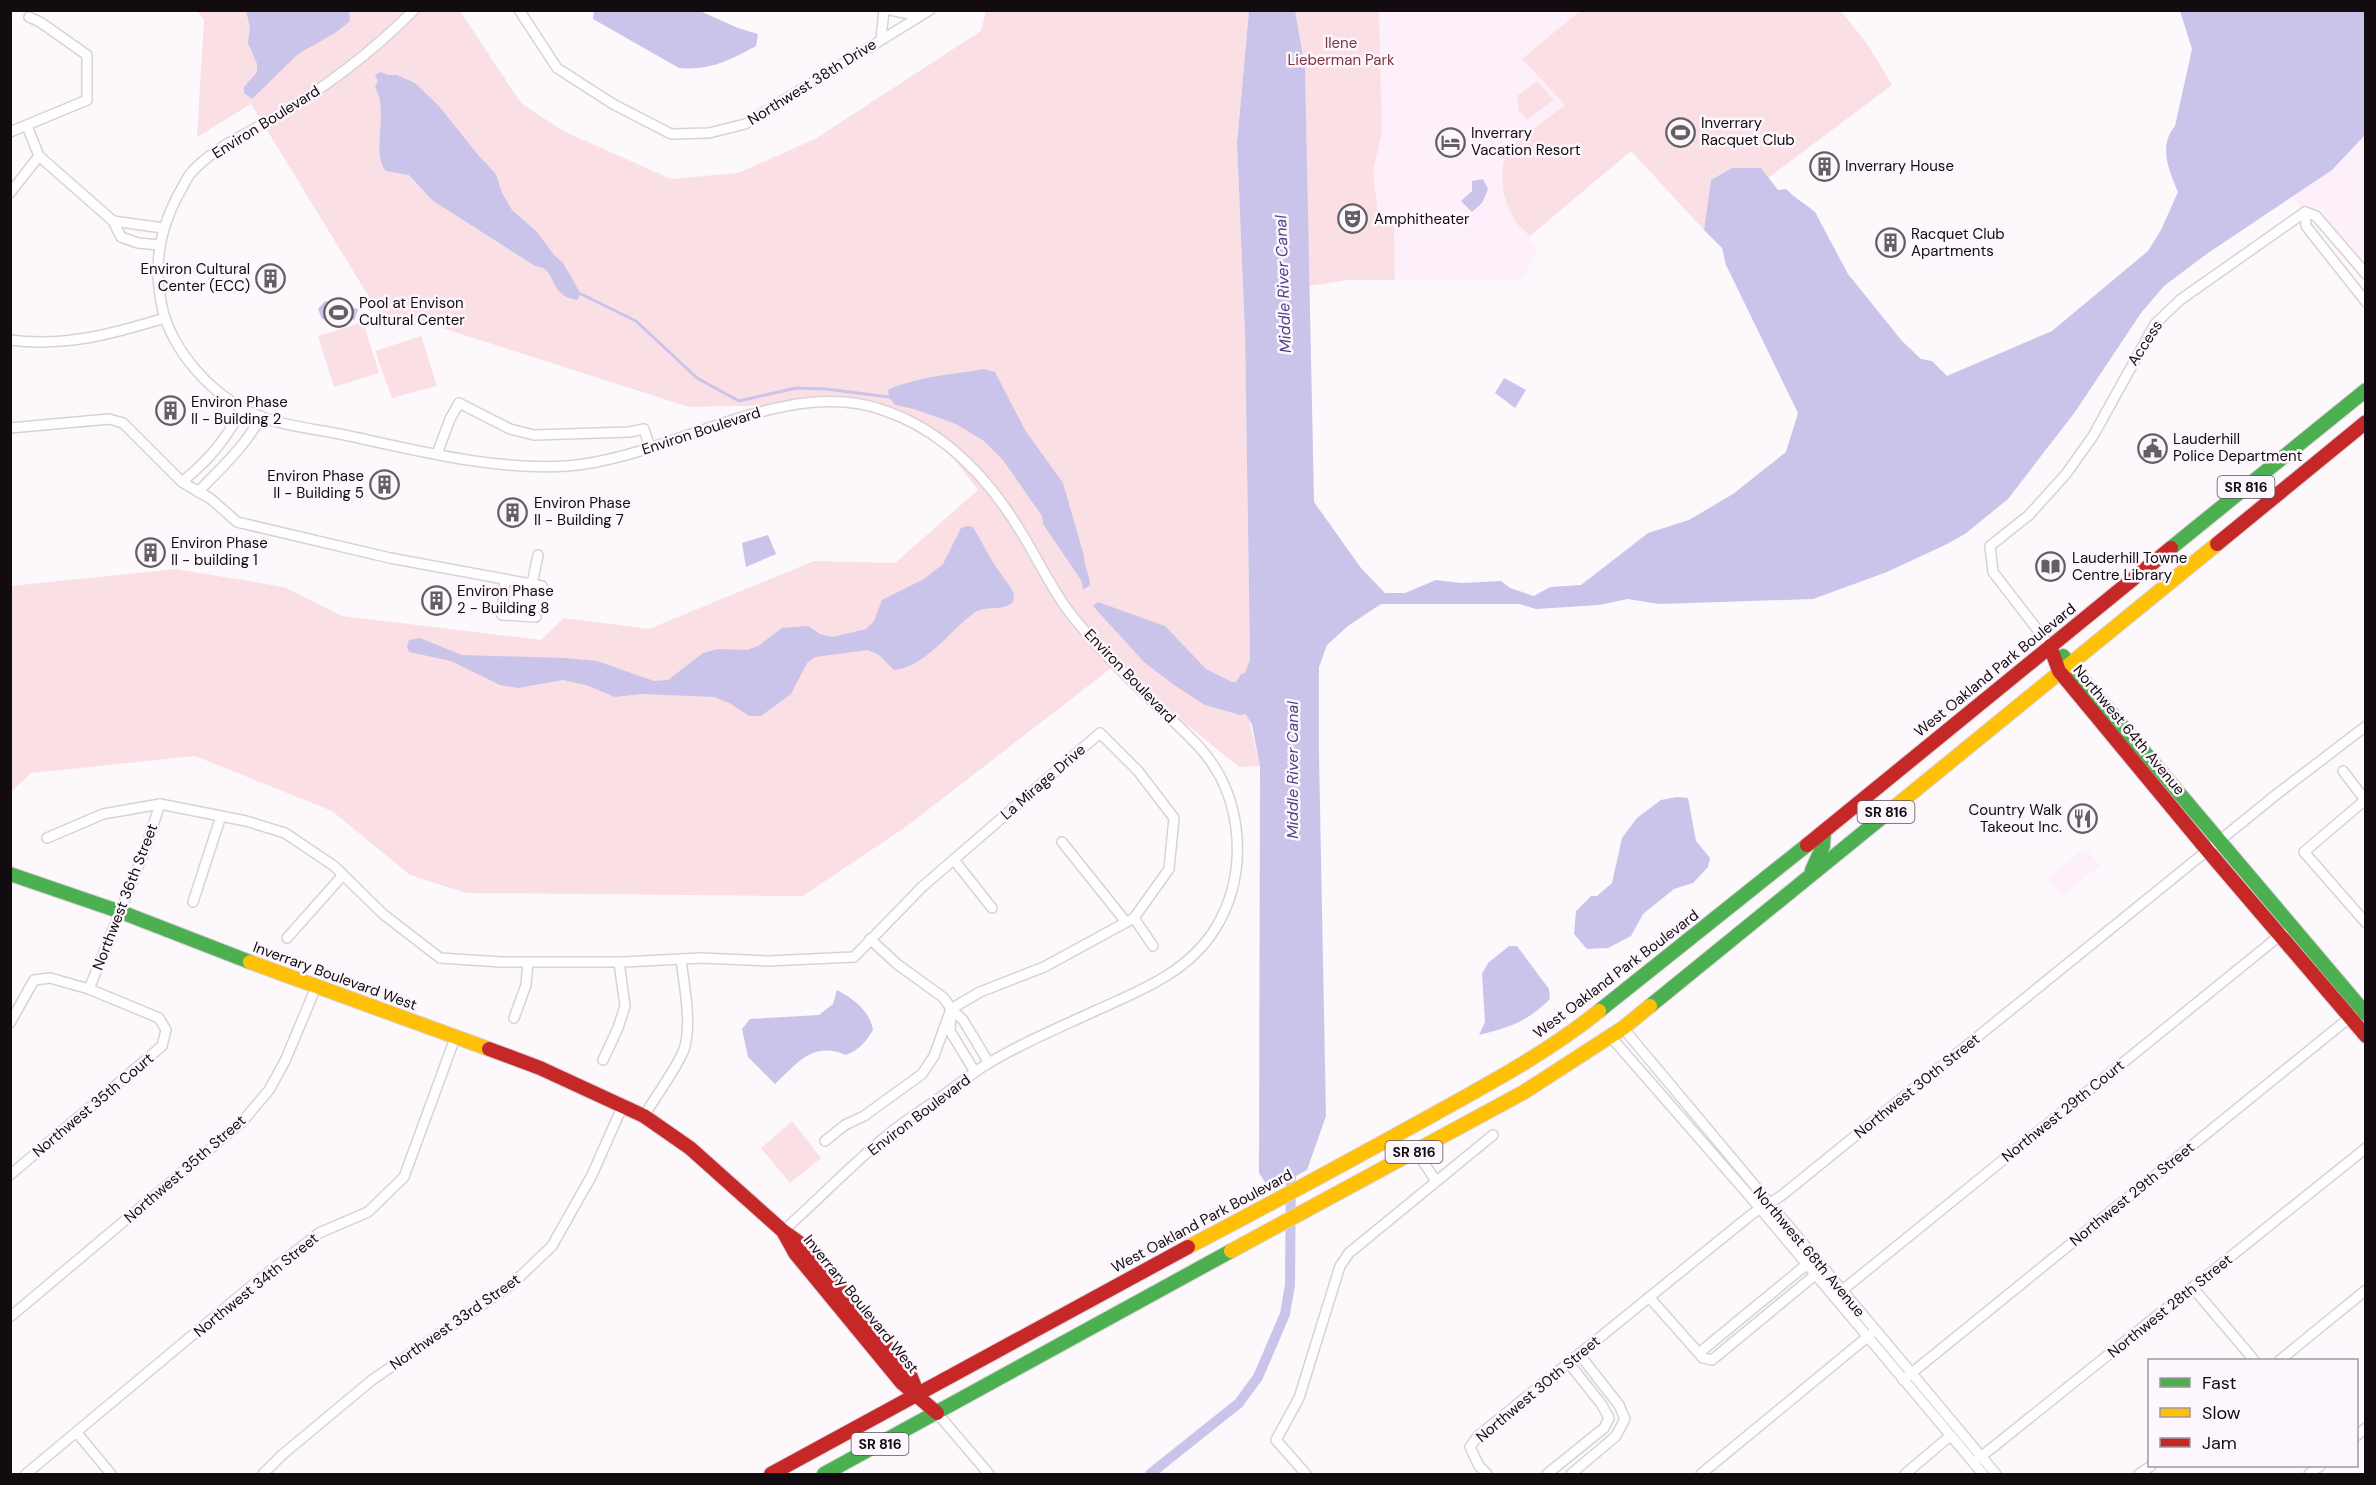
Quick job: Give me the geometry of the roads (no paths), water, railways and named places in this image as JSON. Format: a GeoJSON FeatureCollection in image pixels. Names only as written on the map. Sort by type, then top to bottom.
{"type":"FeatureCollection","features":[{"type":"Feature","properties":{"kind":"main road","name":"West Oakland Park Boulevard"},"geometry":{"type":"LineString","coordinates":[[771,1474],[1139,1273],[1307,1185],[1520,1066],[1573,1032],[1849,811],[2366,390]]}},
{"type":"Feature","properties":{"kind":"main road","name":"SR 816"},"geometry":{"type":"LineString","coordinates":[[824,1474],[1524,1092],[1623,1028],[2366,422]]}},
{"type":"Feature","properties":{"kind":"main road","name":"Northwest 64th Avenue"},"geometry":{"type":"LineString","coordinates":[[2050,646],[2131,748],[2208,851],[2279,935],[2359,1014]]}},
{"type":"Feature","properties":{"kind":"main road","name":"Northwest 64th Avenue"},"geometry":{"type":"LineString","coordinates":[[2065,666],[2115,739],[2135,752],[2150,758],[2291,926],[2359,1014],[2366,1036]]}},
{"type":"Feature","properties":{"kind":"main road"},"geometry":{"type":"LineString","coordinates":[[1846,846],[1841,835],[1842,826],[1849,811]]}},
{"type":"Feature","properties":{"kind":"main road"},"geometry":{"type":"LineString","coordinates":[[1811,873],[1823,846],[1824,831]]}},
{"type":"Feature","properties":{"kind":"main road","name":"Inverrary Boulevard West"},"geometry":{"type":"LineString","coordinates":[[10,874],[121,912],[316,987],[540,1068],[644,1116],[690,1148],[783,1231],[795,1254],[902,1383],[937,1413]]}},
{"type":"Feature","properties":{"kind":"main road"},"geometry":{"type":"LineString","coordinates":[[1122,1311],[1140,1286],[1139,1273]]}},
{"type":"Feature","properties":{"kind":"street","name":"Environ Boulevard"},"geometry":{"type":"LineString","coordinates":[[414,10],[388,36],[314,92],[225,146],[200,165],[190,174],[169,213],[159,245],[156,272],[165,318],[190,364],[221,395],[243,408],[283,423],[437,454],[515,466],[567,466],[611,459],[683,438],[754,412],[826,402],[874,406],[904,417],[923,428],[976,470],[1016,524],[1067,609],[1124,674],[1204,752],[1223,780],[1235,812],[1237,855],[1235,878],[1228,902],[1215,929],[1195,955],[1161,979],[975,1072],[889,1134],[783,1231]]}},
{"type":"Feature","properties":{"kind":"street","name":"Northwest 38th Drive"},"geometry":{"type":"LineString","coordinates":[[519,10],[557,68],[613,104],[670,134],[709,133],[745,124],[930,10]]}},
{"type":"Feature","properties":{"kind":"street","name":"Northwest 38th Drive"},"geometry":{"type":"LineString","coordinates":[[881,39],[884,10]]}},
{"type":"Feature","properties":{"kind":"street"},"geometry":{"type":"LineString","coordinates":[[891,10],[919,16]]}},
{"type":"Feature","properties":{"kind":"street"},"geometry":{"type":"LineString","coordinates":[[10,132],[87,100],[87,55],[40,22],[29,17]]}},
{"type":"Feature","properties":{"kind":"street"},"geometry":{"type":"LineString","coordinates":[[27,126],[39,156],[113,221],[121,237],[138,243],[159,245]]}},
{"type":"Feature","properties":{"kind":"street"},"geometry":{"type":"LineString","coordinates":[[10,193],[39,156]]}},
{"type":"Feature","properties":{"kind":"street"},"geometry":{"type":"LineString","coordinates":[[2366,274],[2316,216],[2305,212],[2306,226],[2366,302]]}},
{"type":"Feature","properties":{"kind":"street","name":"Access"},"geometry":{"type":"LineString","coordinates":[[2050,646],[1993,572],[1990,546],[2029,515],[2066,474],[2093,436],[2155,324],[2180,300],[2305,212]]}},
{"type":"Feature","properties":{"kind":"street"},"geometry":{"type":"LineString","coordinates":[[113,221],[164,228]]}},
{"type":"Feature","properties":{"kind":"street"},"geometry":{"type":"LineString","coordinates":[[10,340],[39,343],[106,336],[165,318]]}},
{"type":"Feature","properties":{"kind":"street","name":"Environ Boulevard"},"geometry":{"type":"LineString","coordinates":[[437,454],[450,418],[459,403],[510,429],[534,435],[629,432],[644,429],[650,448]]}},
{"type":"Feature","properties":{"kind":"street"},"geometry":{"type":"LineString","coordinates":[[182,482],[206,462],[224,442],[243,408]]}},
{"type":"Feature","properties":{"kind":"street"},"geometry":{"type":"LineString","coordinates":[[198,492],[253,433],[261,416]]}},
{"type":"Feature","properties":{"kind":"street"},"geometry":{"type":"LineString","coordinates":[[10,428],[109,419],[123,423],[182,482],[211,499],[237,522],[390,558],[542,586]]}},
{"type":"Feature","properties":{"kind":"street"},"geometry":{"type":"LineString","coordinates":[[532,584],[538,555]]}},
{"type":"Feature","properties":{"kind":"street"},"geometry":{"type":"LineString","coordinates":[[505,579],[502,615],[536,617]]}},
{"type":"Feature","properties":{"kind":"street","name":"Northwest 30th Street"},"geometry":{"type":"LineString","coordinates":[[1486,1474],[1479,1466],[1470,1447],[1478,1436],[1759,1209],[1781,1196],[2277,794],[2366,726]]}},
{"type":"Feature","properties":{"kind":"street","name":"La Mirage Drive"},"geometry":{"type":"LineString","coordinates":[[870,939],[922,887],[1100,733],[1137,771],[1174,818],[1169,869],[1130,920],[1044,967],[980,992],[951,1009]]}},
{"type":"Feature","properties":{"kind":"street"},"geometry":{"type":"LineString","coordinates":[[2343,771],[2365,800],[2304,852],[2365,922]]}},
{"type":"Feature","properties":{"kind":"street"},"geometry":{"type":"LineString","coordinates":[[47,838],[103,814],[160,804],[220,816],[285,833],[334,866],[383,914],[440,958],[528,962],[681,959],[768,961],[854,957],[870,939],[897,964],[944,998],[951,1009],[963,1020],[989,1063]]}},
{"type":"Feature","properties":{"kind":"street","name":"Northwest 36th Street"},"geometry":{"type":"LineString","coordinates":[[89,989],[121,912],[160,804]]}},
{"type":"Feature","properties":{"kind":"street"},"geometry":{"type":"LineString","coordinates":[[193,902],[220,816]]}},
{"type":"Feature","properties":{"kind":"street"},"geometry":{"type":"LineString","coordinates":[[1062,843],[1153,946]]}},
{"type":"Feature","properties":{"kind":"street"},"geometry":{"type":"LineString","coordinates":[[954,860],[992,908]]}},
{"type":"Feature","properties":{"kind":"street","name":"Inverrary Boulevard West"},"geometry":{"type":"LineString","coordinates":[[287,938],[343,875]]}},
{"type":"Feature","properties":{"kind":"street","name":"Northwest 29th Court"},"geometry":{"type":"LineString","coordinates":[[1838,1294],[2291,926]]}},
{"type":"Feature","properties":{"kind":"street"},"geometry":{"type":"LineString","coordinates":[[644,1116],[682,1052],[686,1037],[686,1004],[681,959]]}},
{"type":"Feature","properties":{"kind":"street"},"geometry":{"type":"LineString","coordinates":[[514,1018],[526,985],[528,962]]}},
{"type":"Feature","properties":{"kind":"street"},"geometry":{"type":"LineString","coordinates":[[603,1060],[618,1028],[625,1006],[619,962]]}},
{"type":"Feature","properties":{"kind":"street"},"geometry":{"type":"LineString","coordinates":[[10,1023],[34,980],[50,978],[89,989]]}},
{"type":"Feature","properties":{"kind":"street","name":"Northwest 35th Street"},"geometry":{"type":"LineString","coordinates":[[10,1317],[242,1122],[269,1090],[285,1061],[316,987]]}},
{"type":"Feature","properties":{"kind":"street","name":"Northwest 35th Court"},"geometry":{"type":"LineString","coordinates":[[10,1175],[162,1046],[166,1030],[159,1018],[89,989]]}},
{"type":"Feature","properties":{"kind":"street"},"geometry":{"type":"LineString","coordinates":[[951,1009],[950,1030],[975,1072]]}},
{"type":"Feature","properties":{"kind":"street"},"geometry":{"type":"LineString","coordinates":[[825,1141],[922,1074],[934,1056],[951,1009]]}},
{"type":"Feature","properties":{"kind":"street","name":"Northwest 29th Street"},"geometry":{"type":"LineString","coordinates":[[1907,1377],[2359,1014]]}},
{"type":"Feature","properties":{"kind":"street","name":"Northwest 68th Avenue"},"geometry":{"type":"LineString","coordinates":[[1623,1028],[1768,1203],[1838,1294],[1867,1337],[1996,1474]]}},
{"type":"Feature","properties":{"kind":"street","name":"Northwest 68th Avenue"},"geometry":{"type":"LineString","coordinates":[[1610,1036],[1806,1265],[1875,1331],[1950,1436],[1983,1474]]}},
{"type":"Feature","properties":{"kind":"street","name":"Northwest 34th Street"},"geometry":{"type":"LineString","coordinates":[[26,1474],[256,1282],[319,1233],[368,1212],[404,1177],[455,1038]]}},
{"type":"Feature","properties":{"kind":"street","name":"Northwest 33rd Street"},"geometry":{"type":"LineString","coordinates":[[263,1474],[282,1455],[364,1386],[511,1285],[552,1246],[588,1181],[624,1105]]}},
{"type":"Feature","properties":{"kind":"street"},"geometry":{"type":"LineString","coordinates":[[1306,1474],[1276,1440],[1299,1398],[1340,1266],[1349,1253],[1493,1135]]}},
{"type":"Feature","properties":{"kind":"street","name":"Northwest 28th Street"},"geometry":{"type":"LineString","coordinates":[[1973,1463],[2366,1148]]}},
{"type":"Feature","properties":{"kind":"street"},"geometry":{"type":"LineString","coordinates":[[1416,1151],[1436,1181]]}},
{"type":"Feature","properties":{"kind":"street"},"geometry":{"type":"LineString","coordinates":[[1699,1353],[1806,1265]]}},
{"type":"Feature","properties":{"kind":"street"},"geometry":{"type":"LineString","coordinates":[[1649,1297],[1703,1358],[1712,1360],[1815,1275]]}},
{"type":"Feature","properties":{"kind":"street"},"geometry":{"type":"LineString","coordinates":[[2193,1288],[2253,1359]]}},
{"type":"Feature","properties":{"kind":"street"},"geometry":{"type":"LineString","coordinates":[[2281,1359],[2366,1290]]}},
{"type":"Feature","properties":{"kind":"street"},"geometry":{"type":"LineString","coordinates":[[1701,1474],[1875,1331]]}},
{"type":"Feature","properties":{"kind":"street"},"geometry":{"type":"LineString","coordinates":[[1571,1474],[1616,1436],[1625,1419],[1619,1405],[1579,1353]]}},
{"type":"Feature","properties":{"kind":"street"},"geometry":{"type":"LineString","coordinates":[[1548,1474],[1604,1428],[1609,1418],[1602,1405],[1568,1362]]}},
{"type":"Feature","properties":{"kind":"street","name":"Inverrary Boulevard West"},"geometry":{"type":"LineString","coordinates":[[937,1413],[989,1474]]}},
{"type":"Feature","properties":{"kind":"street"},"geometry":{"type":"LineString","coordinates":[[77,1433],[111,1474]]}},
{"type":"Feature","properties":{"kind":"street"},"geometry":{"type":"LineString","coordinates":[[1905,1474],[1950,1436]]}},
{"type":"Feature","properties":{"kind":"water"},"geometry":{"type":"Polygon","coordinates":[[[246,11],[349,11],[350,21],[335,33],[298,54],[252,99],[244,93],[244,87],[257,72],[257,64],[248,43],[250,27],[246,11]]]}},
{"type":"Feature","properties":{"kind":"water"},"geometry":{"type":"Polygon","coordinates":[[[594,11],[700,11],[758,34],[756,46],[738,56],[710,66],[679,68],[593,19],[594,11]]]}},
{"type":"Feature","properties":{"kind":"water"},"geometry":{"type":"Polygon","coordinates":[[[1249,11],[1295,11],[1305,68],[1314,502],[1361,568],[1385,593],[1405,593],[1436,580],[1461,583],[1501,581],[1510,588],[1534,596],[1550,587],[1581,585],[1648,533],[1689,520],[1733,494],[1786,452],[1798,413],[1726,265],[1722,248],[1704,230],[1711,180],[1732,168],[1761,168],[1778,190],[1786,189],[1815,212],[1848,274],[1902,341],[1921,359],[1932,361],[1947,376],[2052,331],[2148,251],[2161,230],[2178,192],[2166,150],[2170,134],[2175,126],[2192,49],[2180,11],[2366,11],[2366,130],[2364,136],[2332,170],[2208,253],[2164,286],[2141,313],[2075,412],[2008,499],[1965,534],[1887,572],[1813,599],[1659,604],[1628,599],[1599,605],[1536,609],[1519,604],[1381,604],[1348,626],[1327,645],[1319,667],[1326,1116],[1307,1170],[1270,1190],[1259,1173],[1260,766],[1252,725],[1246,714],[1240,715],[1205,705],[1174,685],[1144,662],[1093,606],[1098,602],[1165,626],[1206,669],[1232,682],[1236,682],[1241,674],[1245,673],[1250,660],[1245,333],[1237,143],[1249,11]]]}},
{"type":"Feature","properties":{"kind":"water"},"geometry":{"type":"Polygon","coordinates":[[[380,72],[397,75],[415,83],[439,106],[496,174],[502,193],[512,210],[537,232],[563,263],[581,294],[577,300],[561,293],[547,271],[535,266],[432,200],[409,175],[386,171],[380,154],[381,109],[375,87],[378,81],[375,75],[380,72]]]}},
{"type":"Feature","properties":{"kind":"water"},"geometry":{"type":"Polygon","coordinates":[[[1483,179],[1488,189],[1482,203],[1472,212],[1461,201],[1472,191],[1472,181],[1483,179]]]}},
{"type":"Feature","properties":{"kind":"water","name":"Pool at Envison Cultural Center"},"geometry":{"type":"Polygon","coordinates":[[[325,301],[358,309],[355,319],[347,322],[344,315],[328,320],[322,319],[318,309],[325,301]]]}},
{"type":"Feature","properties":{"kind":"water"},"geometry":{"type":"Polygon","coordinates":[[[984,369],[995,372],[1025,430],[1063,483],[1090,581],[1090,585],[1083,590],[1081,580],[1043,524],[1042,516],[1003,460],[984,441],[956,424],[914,409],[895,405],[889,397],[888,390],[899,385],[935,376],[984,369]]]}},
{"type":"Feature","properties":{"kind":"water"},"geometry":{"type":"Polygon","coordinates":[[[1504,378],[1526,390],[1515,408],[1495,393],[1504,378]]]}},
{"type":"Feature","properties":{"kind":"water"},"geometry":{"type":"Polygon","coordinates":[[[973,527],[1011,588],[1014,594],[1013,602],[1004,607],[983,609],[974,613],[927,655],[906,667],[894,670],[879,655],[868,650],[815,657],[807,663],[791,694],[761,716],[749,716],[715,697],[641,694],[615,697],[586,685],[563,680],[518,688],[500,685],[451,661],[409,652],[407,646],[409,640],[420,638],[462,655],[597,661],[654,681],[668,680],[703,653],[718,649],[747,650],[758,646],[782,628],[808,626],[820,634],[833,637],[866,629],[874,621],[882,600],[924,579],[943,564],[961,528],[973,527]]]}},
{"type":"Feature","properties":{"kind":"water"},"geometry":{"type":"Polygon","coordinates":[[[768,535],[776,554],[746,567],[742,543],[768,535]]]}},
{"type":"Feature","properties":{"kind":"water"},"geometry":{"type":"Polygon","coordinates":[[[1677,797],[1688,798],[1696,841],[1710,858],[1708,867],[1693,883],[1674,889],[1643,914],[1631,936],[1608,948],[1587,949],[1574,934],[1576,911],[1591,896],[1597,896],[1612,883],[1622,838],[1637,818],[1661,800],[1677,797]]]}},
{"type":"Feature","properties":{"kind":"water"},"geometry":{"type":"Polygon","coordinates":[[[1509,946],[1517,946],[1549,989],[1550,999],[1518,1023],[1479,1035],[1485,1022],[1482,974],[1488,963],[1509,946]]]}},
{"type":"Feature","properties":{"kind":"water"},"geometry":{"type":"Polygon","coordinates":[[[837,990],[865,1011],[873,1030],[865,1042],[846,1055],[824,1051],[806,1056],[775,1084],[748,1057],[742,1029],[750,1019],[819,1015],[833,1004],[837,990]]]}},
{"type":"Feature","properties":{"kind":"waterway"},"geometry":{"type":"LineString","coordinates":[[581,294],[636,321],[697,378],[739,401],[796,388],[826,389],[889,397]]}},
{"type":"Feature","properties":{"kind":"waterway","name":"Middle River Canal"},"geometry":{"type":"LineString","coordinates":[[1150,1474],[1239,1403],[1258,1377],[1285,1314],[1290,1285],[1291,1166]]}},
{"type":"Feature","properties":{"kind":"place","name":"Inverrary Racquet Club"},"geometry":{"type":"Point","coordinates":[1680,132]}},
{"type":"Feature","properties":{"kind":"place","name":"Inverrary Vacation Resort"},"geometry":{"type":"Point","coordinates":[1450,142]}},
{"type":"Feature","properties":{"kind":"place","name":"Inverrary House"},"geometry":{"type":"Point","coordinates":[1824,166]}},
{"type":"Feature","properties":{"kind":"place","name":"Amphitheater"},"geometry":{"type":"Point","coordinates":[1353,219]}},
{"type":"Feature","properties":{"kind":"place","name":"Racquet Club Apartments"},"geometry":{"type":"Point","coordinates":[1890,243]}},
{"type":"Feature","properties":{"kind":"place","name":"Environ Cultural Center (ECC)"},"geometry":{"type":"Point","coordinates":[271,278]}},
{"type":"Feature","properties":{"kind":"place","name":"Pool at Envison Cultural Center"},"geometry":{"type":"Point","coordinates":[338,312]}},
{"type":"Feature","properties":{"kind":"place","name":"Environ Phase II - Building 2"},"geometry":{"type":"Point","coordinates":[170,411]}},
{"type":"Feature","properties":{"kind":"place","name":"Lauderhill Police Department"},"geometry":{"type":"Point","coordinates":[2152,448]}},
{"type":"Feature","properties":{"kind":"place","name":"Environ Phase II - Building 5"},"geometry":{"type":"Point","coordinates":[385,485]}},
{"type":"Feature","properties":{"kind":"place","name":"Environ Phase II - Building 7"},"geometry":{"type":"Point","coordinates":[513,512]}},
{"type":"Feature","properties":{"kind":"place","name":"Environ Phase II - building 1"},"geometry":{"type":"Point","coordinates":[150,552]}},
{"type":"Feature","properties":{"kind":"place","name":"Lauderhill Towne Centre Library"},"geometry":{"type":"Point","coordinates":[2051,567]}},
{"type":"Feature","properties":{"kind":"place","name":"Environ Phase 2 - Building 8"},"geometry":{"type":"Point","coordinates":[436,600]}},
{"type":"Feature","properties":{"kind":"place","name":"Country Walk Takeout Inc."},"geometry":{"type":"Point","coordinates":[2083,819]}},
{"type":"Feature","properties":{"kind":"park label","name":"Ilene Lieberman Park"},"geometry":{"type":"Point","coordinates":[1341,52]}}]}
